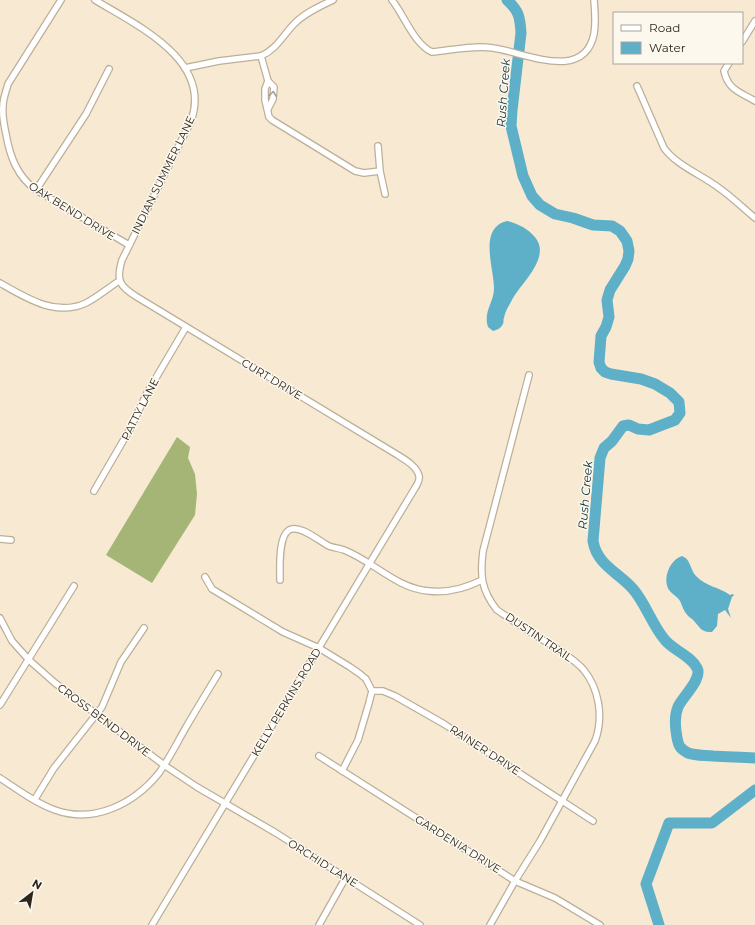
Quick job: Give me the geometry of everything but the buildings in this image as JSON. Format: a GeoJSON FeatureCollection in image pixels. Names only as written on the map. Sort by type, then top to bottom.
{"type":"FeatureCollection","features":[{"type":"Feature","properties":{"kind":"street","name":"OAK BEND DRIVE"},"geometry":{"type":"LineString","coordinates":[[61,0],[8,84],[4,99],[3,116],[11,155],[20,174],[27,184],[129,245]]}},
{"type":"Feature","properties":{"kind":"street","name":"INDIAN SUMMER LANE"},"geometry":{"type":"LineString","coordinates":[[94,0],[155,37],[171,51],[185,68],[192,84],[194,95],[192,116],[129,245],[120,268],[119,281]]}},
{"type":"Feature","properties":{"kind":"street"},"geometry":{"type":"LineString","coordinates":[[185,68],[219,61],[261,56],[273,50],[299,19],[333,0]]}},
{"type":"Feature","properties":{"kind":"street"},"geometry":{"type":"LineString","coordinates":[[392,0],[421,44],[432,52],[483,46],[555,62],[568,61],[585,53],[589,48],[594,36],[594,0]]}},
{"type":"Feature","properties":{"kind":"street"},"geometry":{"type":"LineString","coordinates":[[743,40],[755,21]]}},
{"type":"Feature","properties":{"kind":"street"},"geometry":{"type":"LineString","coordinates":[[261,56],[268,81],[274,87],[273,99],[268,109],[270,117],[276,123],[355,171],[364,173],[380,171]]}},
{"type":"Feature","properties":{"kind":"street"},"geometry":{"type":"LineString","coordinates":[[728,64],[724,71],[730,87],[755,101]]}},
{"type":"Feature","properties":{"kind":"street"},"geometry":{"type":"LineString","coordinates":[[36,190],[86,114],[108,70]]}},
{"type":"Feature","properties":{"kind":"street"},"geometry":{"type":"LineString","coordinates":[[638,86],[667,152],[675,160],[720,188],[755,218]]}},
{"type":"Feature","properties":{"kind":"street"},"geometry":{"type":"LineString","coordinates":[[378,146],[380,171],[385,194]]}},
{"type":"Feature","properties":{"kind":"street"},"geometry":{"type":"LineString","coordinates":[[0,283],[37,303],[64,308],[76,307],[86,303],[119,281]]}},
{"type":"Feature","properties":{"kind":"street","name":"CURT DRIVE"},"geometry":{"type":"LineString","coordinates":[[119,281],[128,292],[409,462],[420,476],[419,480]]}},
{"type":"Feature","properties":{"kind":"street","name":"PATTY LANE"},"geometry":{"type":"LineString","coordinates":[[94,491],[130,429],[150,388],[186,327]]}},
{"type":"Feature","properties":{"kind":"street","name":"DUSTIN TRAIL"},"geometry":{"type":"LineString","coordinates":[[490,925],[540,841],[562,800],[598,731],[600,716],[595,691],[586,673],[575,661],[497,610],[483,588],[481,568],[483,551],[529,375]]}},
{"type":"Feature","properties":{"kind":"street","name":"KELLY PERKINS ROAD"},"geometry":{"type":"LineString","coordinates":[[152,925],[419,480]]}},
{"type":"Feature","properties":{"kind":"street"},"geometry":{"type":"LineString","coordinates":[[280,580],[282,540],[285,533],[290,529],[297,529],[306,532],[329,546],[345,550],[408,586],[428,592],[456,589],[469,586],[482,580]]}},
{"type":"Feature","properties":{"kind":"street"},"geometry":{"type":"LineString","coordinates":[[0,538],[11,540]]}},
{"type":"Feature","properties":{"kind":"street"},"geometry":{"type":"LineString","coordinates":[[205,577],[212,589],[218,593],[283,632],[318,648],[366,679],[372,692],[358,740],[342,771]]}},
{"type":"Feature","properties":{"kind":"street"},"geometry":{"type":"LineString","coordinates":[[0,705],[74,586]]}},
{"type":"Feature","properties":{"kind":"street","name":"CROSS BEND DRIVE"},"geometry":{"type":"LineString","coordinates":[[0,618],[12,641],[29,660],[55,683],[164,765],[225,803]]}},
{"type":"Feature","properties":{"kind":"street"},"geometry":{"type":"LineString","coordinates":[[34,799],[54,768],[102,707],[121,662],[144,628]]}},
{"type":"Feature","properties":{"kind":"street"},"geometry":{"type":"LineString","coordinates":[[0,778],[49,807],[67,813],[81,815],[102,812],[131,799],[145,788],[164,765],[218,674]]}},
{"type":"Feature","properties":{"kind":"street","name":"RAINER DRIVE"},"geometry":{"type":"LineString","coordinates":[[372,692],[383,691],[401,699],[444,724],[593,821]]}},
{"type":"Feature","properties":{"kind":"street","name":"GARDENIA DRIVE"},"geometry":{"type":"LineString","coordinates":[[319,756],[515,881],[555,898],[600,925]]}},
{"type":"Feature","properties":{"kind":"street","name":"ORCHID LANE"},"geometry":{"type":"LineString","coordinates":[[225,803],[276,833],[420,925]]}},
{"type":"Feature","properties":{"kind":"street"},"geometry":{"type":"LineString","coordinates":[[319,925],[346,877]]}},
{"type":"Feature","properties":{"kind":"green space"},"geometry":{"type":"Polygon","coordinates":[[[177,437],[190,447],[188,458],[195,474],[197,494],[195,515],[152,583],[106,555],[177,437]]]}},
{"type":"Feature","properties":{"kind":"water"},"geometry":{"type":"Polygon","coordinates":[[[507,221],[520,226],[532,234],[538,242],[540,250],[539,258],[530,275],[513,298],[505,315],[503,324],[499,329],[493,331],[488,327],[487,321],[488,312],[494,293],[490,260],[490,240],[498,225],[507,221]]]}},
{"type":"Feature","properties":{"kind":"water"},"geometry":{"type":"Polygon","coordinates":[[[682,556],[689,562],[694,574],[700,580],[730,595],[734,595],[728,609],[731,618],[725,610],[718,614],[717,626],[712,632],[702,630],[688,616],[680,601],[669,590],[667,585],[666,580],[668,570],[674,561],[682,556]]]}},
{"type":"Feature","properties":{"kind":"waterway","name":"Rush Creek"},"geometry":{"type":"LineString","coordinates":[[507,0],[518,15],[521,33],[511,126],[523,176],[532,196],[540,205],[555,214],[593,225],[612,226],[620,231],[627,241],[629,251],[628,259],[610,290],[607,300],[609,317],[601,336],[599,362],[601,368],[605,372],[611,374],[641,379],[655,384],[670,393],[679,402],[680,413],[675,420],[649,430],[638,429],[629,425],[623,426],[612,441],[604,448],[600,458],[593,541],[595,549],[603,562],[638,595],[656,628],[668,644],[691,660],[697,668],[698,672],[695,683],[680,703],[676,713],[677,740],[680,746],[687,753],[694,755],[755,758]]}},
{"type":"Feature","properties":{"kind":"waterway","name":"Rush Creek"},"geometry":{"type":"LineString","coordinates":[[659,925],[646,884],[669,823],[712,823],[755,790]]}}]}
